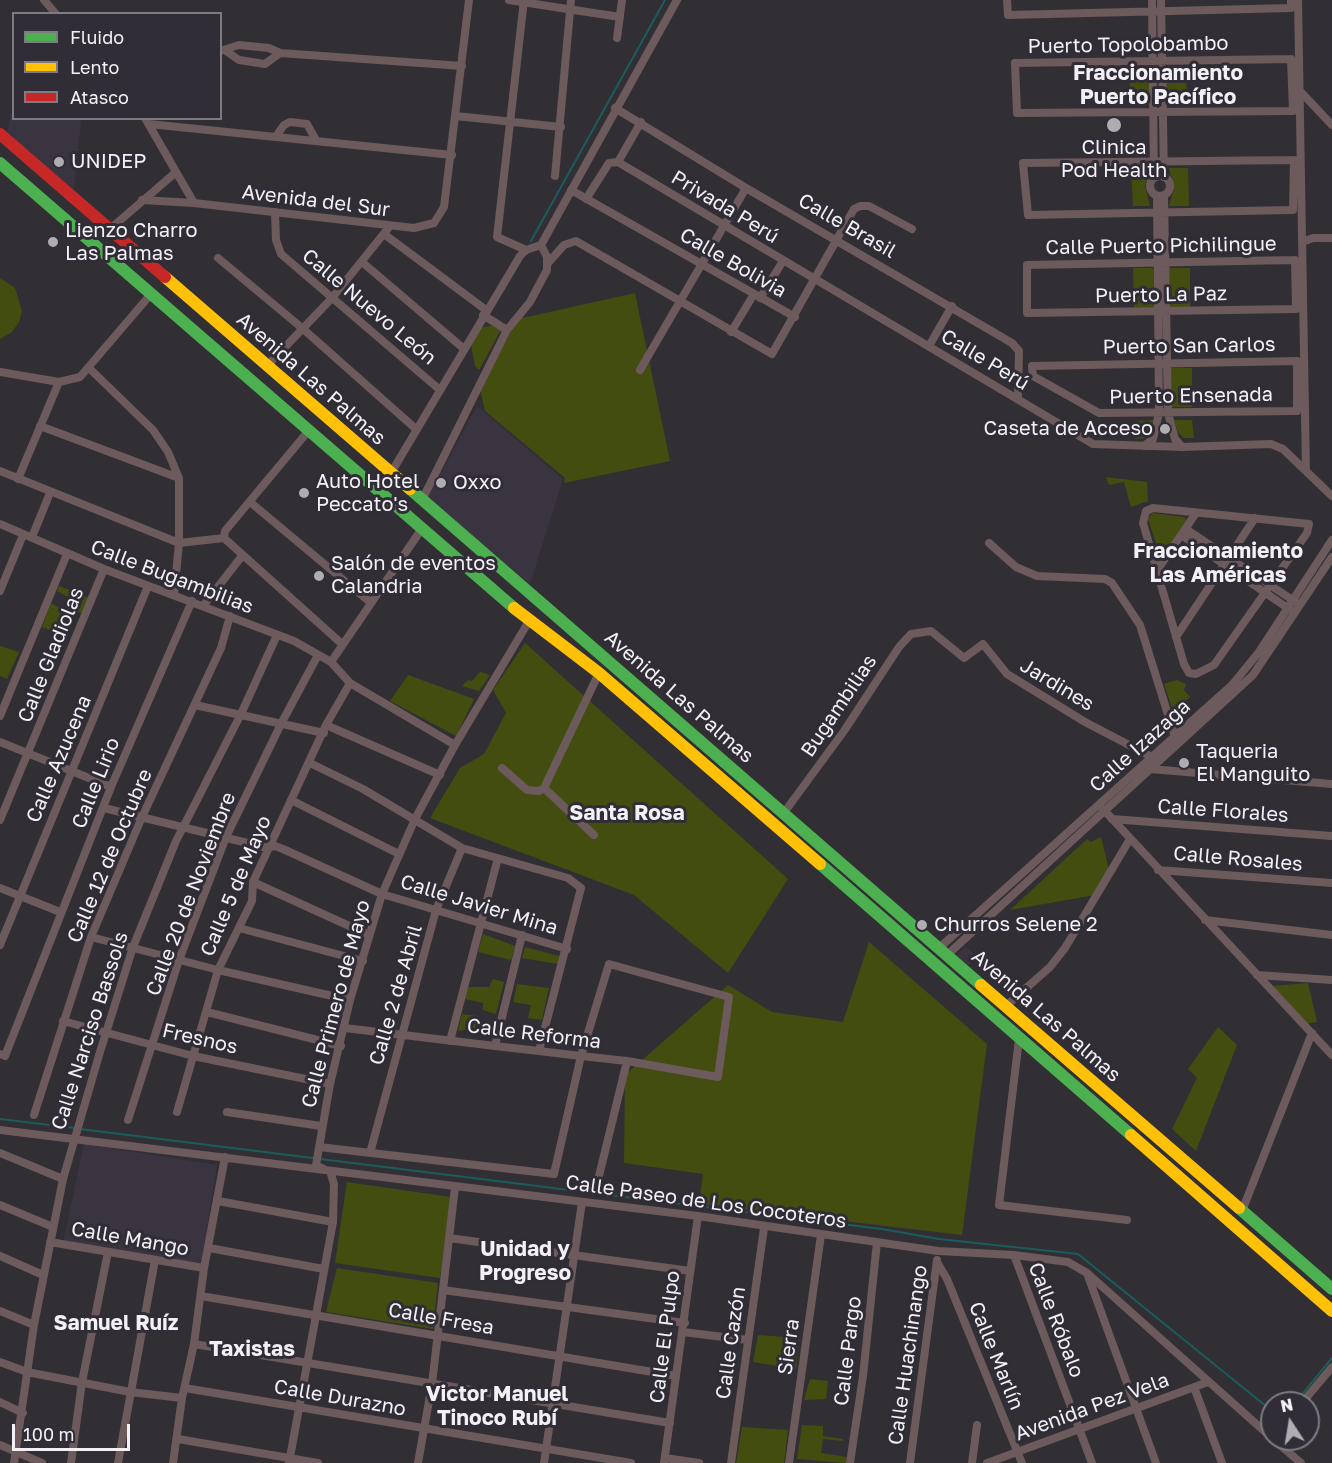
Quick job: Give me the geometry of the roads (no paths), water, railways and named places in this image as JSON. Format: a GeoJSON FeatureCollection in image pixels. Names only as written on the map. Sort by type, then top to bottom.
{"type":"FeatureCollection","features":[{"type":"Feature","properties":{"kind":"main road","name":"Avenida Las Palmas"},"geometry":{"type":"LineString","coordinates":[[0,134],[1332,1289]]}},
{"type":"Feature","properties":{"kind":"main road","name":"Avenida Las Palmas"},"geometry":{"type":"LineString","coordinates":[[0,163],[310,429],[529,621],[599,673],[1332,1311]]}},
{"type":"Feature","properties":{"kind":"street"},"geometry":{"type":"LineString","coordinates":[[44,0],[54,12]]}},
{"type":"Feature","properties":{"kind":"street"},"geometry":{"type":"LineString","coordinates":[[147,121],[452,155],[469,0]]}},
{"type":"Feature","properties":{"kind":"street"},"geometry":{"type":"LineString","coordinates":[[509,0],[570,5],[620,17]]}},
{"type":"Feature","properties":{"kind":"street"},"geometry":{"type":"LineString","coordinates":[[617,38],[622,0]]}},
{"type":"Feature","properties":{"kind":"street"},"geometry":{"type":"LineString","coordinates":[[391,473],[463,348],[526,250],[541,245],[677,0]]}},
{"type":"Feature","properties":{"kind":"street"},"geometry":{"type":"LineString","coordinates":[[1007,0],[1008,15],[1291,4]]}},
{"type":"Feature","properties":{"kind":"street"},"geometry":{"type":"LineString","coordinates":[[1152,0],[1157,11]]}},
{"type":"Feature","properties":{"kind":"street"},"geometry":{"type":"LineString","coordinates":[[1161,0],[1157,11],[1159,177],[1150,188],[1160,196],[1161,212],[1164,413],[1175,439],[1182,447]]}},
{"type":"Feature","properties":{"kind":"street"},"geometry":{"type":"LineString","coordinates":[[1298,0],[1306,471]]}},
{"type":"Feature","properties":{"kind":"street"},"geometry":{"type":"LineString","coordinates":[[524,1],[497,237],[526,250]]}},
{"type":"Feature","properties":{"kind":"street"},"geometry":{"type":"LineString","coordinates":[[555,176],[570,5]]}},
{"type":"Feature","properties":{"kind":"street"},"geometry":{"type":"LineString","coordinates":[[223,51],[239,45],[269,48],[280,53],[462,66]]}},
{"type":"Feature","properties":{"kind":"street"},"geometry":{"type":"LineString","coordinates":[[223,51],[239,60],[265,64],[280,53]]}},
{"type":"Feature","properties":{"kind":"street","name":"Puerto Topolobambo"},"geometry":{"type":"LineString","coordinates":[[1291,59],[1293,111],[1017,113],[1015,63],[1157,62],[1291,59]]}},
{"type":"Feature","properties":{"kind":"street"},"geometry":{"type":"LineString","coordinates":[[1299,90],[1332,125]]}},
{"type":"Feature","properties":{"kind":"street","name":"Calle Brasil"},"geometry":{"type":"LineString","coordinates":[[615,108],[746,188],[1012,343],[1019,351],[1018,399]]}},
{"type":"Feature","properties":{"kind":"street"},"geometry":{"type":"LineString","coordinates":[[456,116],[561,127]]}},
{"type":"Feature","properties":{"kind":"street"},"geometry":{"type":"LineString","coordinates":[[147,121],[194,203]]}},
{"type":"Feature","properties":{"kind":"street"},"geometry":{"type":"LineString","coordinates":[[277,135],[284,125],[290,122],[307,124],[311,127],[316,140]]}},
{"type":"Feature","properties":{"kind":"street"},"geometry":{"type":"LineString","coordinates":[[586,199],[609,163],[618,162],[641,122]]}},
{"type":"Feature","properties":{"kind":"street","name":"Avenida del Sur"},"geometry":{"type":"LineString","coordinates":[[142,200],[275,212],[387,230],[414,228],[434,223],[444,207],[452,155]]}},
{"type":"Feature","properties":{"kind":"street"},"geometry":{"type":"LineString","coordinates":[[1294,160],[1293,210],[1028,215],[1023,164],[1159,162],[1294,160]]}},
{"type":"Feature","properties":{"kind":"street","name":"Privada Perú"},"geometry":{"type":"LineString","coordinates":[[618,162],[816,279]]}},
{"type":"Feature","properties":{"kind":"street"},"geometry":{"type":"LineString","coordinates":[[110,229],[175,173]]}},
{"type":"Feature","properties":{"kind":"street"},"geometry":{"type":"LineString","coordinates":[[1159,177],[1170,187],[1160,196]]}},
{"type":"Feature","properties":{"kind":"street"},"geometry":{"type":"LineString","coordinates":[[640,370],[746,188]]}},
{"type":"Feature","properties":{"kind":"street","name":"Calle Bolivia"},"geometry":{"type":"LineString","coordinates":[[571,190],[795,317],[854,209],[869,206],[912,229]]}},
{"type":"Feature","properties":{"kind":"street","name":"Calle Nuevo León"},"geometry":{"type":"LineString","coordinates":[[275,212],[276,240],[281,254],[440,390]]}},
{"type":"Feature","properties":{"kind":"street"},"geometry":{"type":"LineString","coordinates":[[266,367],[332,298],[387,230],[507,330]]}},
{"type":"Feature","properties":{"kind":"street"},"geometry":{"type":"LineString","coordinates":[[1302,242],[1313,238],[1332,238]]}},
{"type":"Feature","properties":{"kind":"street"},"geometry":{"type":"LineString","coordinates":[[548,263],[564,244],[576,241],[772,354],[795,317]]}},
{"type":"Feature","properties":{"kind":"street"},"geometry":{"type":"LineString","coordinates":[[422,500],[507,330],[530,302],[547,270],[548,263],[541,245]]}},
{"type":"Feature","properties":{"kind":"street"},"geometry":{"type":"LineString","coordinates":[[218,258],[302,327],[416,429]]}},
{"type":"Feature","properties":{"kind":"street","name":"Calle Puerto Pichilingue"},"geometry":{"type":"LineString","coordinates":[[1027,313],[1027,265],[1295,260],[1296,309]]}},
{"type":"Feature","properties":{"kind":"street"},"geometry":{"type":"LineString","coordinates":[[731,332],[783,261]]}},
{"type":"Feature","properties":{"kind":"street"},"geometry":{"type":"LineString","coordinates":[[362,262],[463,348]]}},
{"type":"Feature","properties":{"kind":"street","name":"Calle Perú"},"geometry":{"type":"LineString","coordinates":[[816,279],[1093,444],[1182,447],[1271,444],[1283,449],[1332,496]]}},
{"type":"Feature","properties":{"kind":"street"},"geometry":{"type":"LineString","coordinates":[[1,374],[59,382],[80,377],[151,294]]}},
{"type":"Feature","properties":{"kind":"street"},"geometry":{"type":"LineString","coordinates":[[929,346],[952,306]]}},
{"type":"Feature","properties":{"kind":"street","name":"Puerto La Paz"},"geometry":{"type":"LineString","coordinates":[[1027,313],[1296,309]]}},
{"type":"Feature","properties":{"kind":"street","name":"Puerto San Carlos"},"geometry":{"type":"LineString","coordinates":[[1032,366],[1297,361],[1297,411]]}},
{"type":"Feature","properties":{"kind":"street","name":"Puerto Ensenada"},"geometry":{"type":"LineString","coordinates":[[1032,366],[1033,376],[1099,413],[1297,411]]}},
{"type":"Feature","properties":{"kind":"street"},"geometry":{"type":"LineString","coordinates":[[89,368],[153,430],[168,452],[179,478],[179,543],[174,595]]}},
{"type":"Feature","properties":{"kind":"street"},"geometry":{"type":"LineString","coordinates":[[18,479],[59,382]]}},
{"type":"Feature","properties":{"kind":"street"},"geometry":{"type":"LineString","coordinates":[[1144,446],[1153,439],[1164,413]]}},
{"type":"Feature","properties":{"kind":"street"},"geometry":{"type":"LineString","coordinates":[[40,426],[179,478]]}},
{"type":"Feature","properties":{"kind":"street"},"geometry":{"type":"LineString","coordinates":[[224,538],[230,525],[310,429]]}},
{"type":"Feature","properties":{"kind":"street"},"geometry":{"type":"LineString","coordinates":[[0,471],[179,543],[224,538]]}},
{"type":"Feature","properties":{"kind":"street"},"geometry":{"type":"LineString","coordinates":[[0,591],[50,493]]}},
{"type":"Feature","properties":{"kind":"street"},"geometry":{"type":"LineString","coordinates":[[250,502],[371,603]]}},
{"type":"Feature","properties":{"kind":"street"},"geometry":{"type":"LineString","coordinates":[[1153,508],[1196,513],[1309,524],[1310,529],[1214,664],[1196,674],[1186,669],[1143,523],[1146,511],[1153,508]]}},
{"type":"Feature","properties":{"kind":"street"},"geometry":{"type":"LineString","coordinates":[[1158,569],[1196,513]]}},
{"type":"Feature","properties":{"kind":"street"},"geometry":{"type":"LineString","coordinates":[[1176,637],[1255,518]]}},
{"type":"Feature","properties":{"kind":"street","name":"Calle Bugambilias"},"geometry":{"type":"LineString","coordinates":[[0,524],[104,569],[277,635],[331,662],[350,683],[455,745]]}},
{"type":"Feature","properties":{"kind":"street"},"geometry":{"type":"LineString","coordinates":[[331,662],[423,527]]}},
{"type":"Feature","properties":{"kind":"street"},"geometry":{"type":"LineString","coordinates":[[1184,532],[1268,589],[1297,603]]}},
{"type":"Feature","properties":{"kind":"street"},"geometry":{"type":"LineString","coordinates":[[224,538],[342,644]]}},
{"type":"Feature","properties":{"kind":"street","name":"Calle Izazaga"},"geometry":{"type":"LineString","coordinates":[[1297,603],[1332,540]]}},
{"type":"Feature","properties":{"kind":"street"},"geometry":{"type":"LineString","coordinates":[[989,543],[1016,567],[1037,576],[1105,579],[1112,583],[1140,625],[1175,737]]}},
{"type":"Feature","properties":{"kind":"street"},"geometry":{"type":"LineString","coordinates":[[0,716],[67,554]]}},
{"type":"Feature","properties":{"kind":"street"},"geometry":{"type":"LineString","coordinates":[[203,606],[242,556]]}},
{"type":"Feature","properties":{"kind":"street","name":"Calle Izazaga"},"geometry":{"type":"LineString","coordinates":[[942,952],[1247,669],[1332,557]]}},
{"type":"Feature","properties":{"kind":"street","name":"Calle Gladiolas"},"geometry":{"type":"LineString","coordinates":[[0,820],[104,569]]}},
{"type":"Feature","properties":{"kind":"street","name":"Calle Azucena"},"geometry":{"type":"LineString","coordinates":[[0,945],[148,586]]}},
{"type":"Feature","properties":{"kind":"street"},"geometry":{"type":"LineString","coordinates":[[1268,589],[1291,611]]}},
{"type":"Feature","properties":{"kind":"street","name":"Calle Lirio"},"geometry":{"type":"LineString","coordinates":[[0,1054],[5,1056],[111,787],[192,601]]}},
{"type":"Feature","properties":{"kind":"street","name":"Calle Izazaga"},"geometry":{"type":"LineString","coordinates":[[942,952],[1106,812],[1253,675],[1291,611]]}},
{"type":"Feature","properties":{"kind":"street","name":"Calle 12 de Octubre"},"geometry":{"type":"LineString","coordinates":[[34,1115],[91,937],[142,817],[221,648],[230,616]]}},
{"type":"Feature","properties":{"kind":"street","name":"Calle Primero de Mayo"},"geometry":{"type":"LineString","coordinates":[[330,1171],[316,1166],[321,1126],[350,1000],[382,894],[415,819],[455,745],[529,621]]}},
{"type":"Feature","properties":{"kind":"street","name":"Bugambilias"},"geometry":{"type":"LineString","coordinates":[[783,814],[844,731],[899,647],[911,633],[931,631]]}},
{"type":"Feature","properties":{"kind":"street","name":"Jardines"},"geometry":{"type":"LineString","coordinates":[[931,631],[964,658],[983,644],[1007,674],[1085,722],[1152,757]]}},
{"type":"Feature","properties":{"kind":"street","name":"Calle Narciso Bassols"},"geometry":{"type":"LineString","coordinates":[[14,1463],[34,1325],[63,1179],[79,1119],[133,947],[183,828],[241,714],[277,635]]}},
{"type":"Feature","properties":{"kind":"street","name":"Calle 20 de Noviembre"},"geometry":{"type":"LineString","coordinates":[[128,1120],[179,960],[226,837],[282,722],[318,655]]}},
{"type":"Feature","properties":{"kind":"street"},"geometry":{"type":"LineString","coordinates":[[502,768],[527,790],[539,791],[544,788],[599,673]]}},
{"type":"Feature","properties":{"kind":"street","name":"Calle 5 de Mayo"},"geometry":{"type":"LineString","coordinates":[[177,1113],[218,970],[252,901],[253,882],[325,729],[350,683]]}},
{"type":"Feature","properties":{"kind":"street"},"geometry":{"type":"LineString","coordinates":[[195,705],[325,729],[440,775]]}},
{"type":"Feature","properties":{"kind":"street"},"geometry":{"type":"LineString","coordinates":[[0,742],[111,787]]}},
{"type":"Feature","properties":{"kind":"street"},"geometry":{"type":"LineString","coordinates":[[310,763],[415,819],[462,848],[568,878],[581,888],[539,1051]]}},
{"type":"Feature","properties":{"kind":"street"},"geometry":{"type":"LineString","coordinates":[[1139,768],[1332,784]]}},
{"type":"Feature","properties":{"kind":"street"},"geometry":{"type":"LineString","coordinates":[[544,788],[594,836]]}},
{"type":"Feature","properties":{"kind":"street"},"geometry":{"type":"LineString","coordinates":[[291,800],[399,854]]}},
{"type":"Feature","properties":{"kind":"street","name":"Calle Rosales"},"geometry":{"type":"LineString","coordinates":[[1099,804],[1158,870],[1332,883]]}},
{"type":"Feature","properties":{"kind":"street","name":"Calle Javier Mina"},"geometry":{"type":"LineString","coordinates":[[104,808],[268,848],[274,846],[382,894],[567,949]]}},
{"type":"Feature","properties":{"kind":"street","name":"Calle Florales"},"geometry":{"type":"LineString","coordinates":[[1112,819],[1332,836]]}},
{"type":"Feature","properties":{"kind":"street"},"geometry":{"type":"LineString","coordinates":[[1006,1006],[1050,967],[1065,948],[1130,839]]}},
{"type":"Feature","properties":{"kind":"street","name":"Calle 2 de Abril"},"geometry":{"type":"LineString","coordinates":[[370,1153],[436,910],[462,848]]}},
{"type":"Feature","properties":{"kind":"street"},"geometry":{"type":"LineString","coordinates":[[450,1041],[498,858]]}},
{"type":"Feature","properties":{"kind":"street"},"geometry":{"type":"LineString","coordinates":[[1158,870],[1332,1055]]}},
{"type":"Feature","properties":{"kind":"street"},"geometry":{"type":"LineString","coordinates":[[253,882],[369,935]]}},
{"type":"Feature","properties":{"kind":"street"},"geometry":{"type":"LineString","coordinates":[[0,888],[60,912]]}},
{"type":"Feature","properties":{"kind":"street"},"geometry":{"type":"LineString","coordinates":[[1205,920],[1332,935]]}},
{"type":"Feature","properties":{"kind":"street"},"geometry":{"type":"LineString","coordinates":[[238,928],[363,961]]}},
{"type":"Feature","properties":{"kind":"street"},"geometry":{"type":"LineString","coordinates":[[495,1046],[522,935]]}},
{"type":"Feature","properties":{"kind":"street"},"geometry":{"type":"LineString","coordinates":[[91,937],[218,970],[350,1000]]}},
{"type":"Feature","properties":{"kind":"street","name":"Calle Reforma"},"geometry":{"type":"LineString","coordinates":[[345,1029],[401,1035],[450,1041],[581,1056],[627,1061],[718,1077],[729,996],[609,964],[581,1056]]}},
{"type":"Feature","properties":{"kind":"street"},"geometry":{"type":"LineString","coordinates":[[1257,975],[1332,980]]}},
{"type":"Feature","properties":{"kind":"street"},"geometry":{"type":"LineString","coordinates":[[207,1012],[341,1046]]}},
{"type":"Feature","properties":{"kind":"street","name":"Fresnos"},"geometry":{"type":"LineString","coordinates":[[63,1022],[193,1056],[330,1084]]}},
{"type":"Feature","properties":{"kind":"street"},"geometry":{"type":"LineString","coordinates":[[1242,1211],[1312,1033]]}},
{"type":"Feature","properties":{"kind":"street"},"geometry":{"type":"LineString","coordinates":[[1019,1039],[999,1205],[1127,1220]]}},
{"type":"Feature","properties":{"kind":"street"},"geometry":{"type":"LineString","coordinates":[[319,1151],[370,1153],[554,1174],[581,1056]]}},
{"type":"Feature","properties":{"kind":"street"},"geometry":{"type":"LineString","coordinates":[[599,1176],[627,1061]]}},
{"type":"Feature","properties":{"kind":"street"},"geometry":{"type":"LineString","coordinates":[[227,1112],[321,1126]]}},
{"type":"Feature","properties":{"kind":"street"},"geometry":{"type":"LineString","coordinates":[[0,1130],[74,1137]]}},
{"type":"Feature","properties":{"kind":"street","name":"Calle Paseo de Los Cocoteros"},"geometry":{"type":"LineString","coordinates":[[74,1137],[698,1216],[764,1228],[938,1251],[1014,1255],[1068,1262],[1087,1273],[1260,1428]]}},
{"type":"Feature","properties":{"kind":"street"},"geometry":{"type":"LineString","coordinates":[[0,1153],[63,1179]]}},
{"type":"Feature","properties":{"kind":"street"},"geometry":{"type":"LineString","coordinates":[[173,1463],[182,1398],[194,1344],[204,1268],[225,1156]]}},
{"type":"Feature","properties":{"kind":"street"},"geometry":{"type":"LineString","coordinates":[[290,1461],[333,1222],[334,1184],[330,1171]]}},
{"type":"Feature","properties":{"kind":"street"},"geometry":{"type":"LineString","coordinates":[[418,1463],[432,1384],[455,1187]]}},
{"type":"Feature","properties":{"kind":"street"},"geometry":{"type":"LineString","coordinates":[[218,1201],[333,1222]]}},
{"type":"Feature","properties":{"kind":"street"},"geometry":{"type":"LineString","coordinates":[[543,1463],[582,1202]]}},
{"type":"Feature","properties":{"kind":"street","name":"Calle Mango"},"geometry":{"type":"LineString","coordinates":[[0,1205],[53,1227]]}},
{"type":"Feature","properties":{"kind":"street","name":"Calle El Pulpo"},"geometry":{"type":"LineString","coordinates":[[664,1461],[698,1216]]}},
{"type":"Feature","properties":{"kind":"street","name":"Calle Cazón"},"geometry":{"type":"LineString","coordinates":[[732,1463],[764,1228]]}},
{"type":"Feature","properties":{"kind":"street","name":"Sierra"},"geometry":{"type":"LineString","coordinates":[[789,1463],[821,1235]]}},
{"type":"Feature","properties":{"kind":"street"},"geometry":{"type":"LineString","coordinates":[[449,1238],[690,1271]]}},
{"type":"Feature","properties":{"kind":"street","name":"Calle Mango"},"geometry":{"type":"LineString","coordinates":[[50,1242],[204,1268]]}},
{"type":"Feature","properties":{"kind":"street","name":"Calle Pargo"},"geometry":{"type":"LineString","coordinates":[[850,1463],[863,1377],[877,1242]]}},
{"type":"Feature","properties":{"kind":"street","name":"Calle Mango"},"geometry":{"type":"LineString","coordinates":[[209,1248],[324,1269]]}},
{"type":"Feature","properties":{"kind":"street","name":"Calle Huachinango"},"geometry":{"type":"LineString","coordinates":[[910,1463],[938,1251]]}},
{"type":"Feature","properties":{"kind":"street"},"geometry":{"type":"LineString","coordinates":[[71,1463],[82,1382],[108,1252]]}},
{"type":"Feature","properties":{"kind":"street","name":"Calle Róbalo"},"geometry":{"type":"LineString","coordinates":[[1014,1255],[1092,1463]]}},
{"type":"Feature","properties":{"kind":"street"},"geometry":{"type":"LineString","coordinates":[[0,1256],[44,1275]]}},
{"type":"Feature","properties":{"kind":"street"},"geometry":{"type":"LineString","coordinates":[[118,1463],[155,1260]]}},
{"type":"Feature","properties":{"kind":"street","name":"Calle Marlín"},"geometry":{"type":"LineString","coordinates":[[937,1262],[947,1279],[1022,1463]]}},
{"type":"Feature","properties":{"kind":"street"},"geometry":{"type":"LineString","coordinates":[[1087,1273],[1156,1463]]}},
{"type":"Feature","properties":{"kind":"street"},"geometry":{"type":"LineString","coordinates":[[443,1290],[567,1305],[748,1340]]}},
{"type":"Feature","properties":{"kind":"street","name":"Calle Fresa"},"geometry":{"type":"LineString","coordinates":[[201,1296],[438,1334],[676,1376]]}},
{"type":"Feature","properties":{"kind":"street"},"geometry":{"type":"LineString","coordinates":[[0,1311],[34,1325]]}},
{"type":"Feature","properties":{"kind":"street"},"geometry":{"type":"LineString","coordinates":[[194,1344],[670,1423]]}},
{"type":"Feature","properties":{"kind":"street"},"geometry":{"type":"LineString","coordinates":[[0,1362],[27,1372],[130,1392],[182,1398]]}},
{"type":"Feature","properties":{"kind":"street"},"geometry":{"type":"LineString","coordinates":[[1312,1391],[1332,1367]]}},
{"type":"Feature","properties":{"kind":"street","name":"Avenida Pez Vela"},"geometry":{"type":"LineString","coordinates":[[987,1463],[1208,1382]]}},
{"type":"Feature","properties":{"kind":"street"},"geometry":{"type":"LineString","coordinates":[[1194,1387],[1222,1463]]}},
{"type":"Feature","properties":{"kind":"street","name":"Calle Durazno"},"geometry":{"type":"LineString","coordinates":[[185,1388],[631,1463]]}},
{"type":"Feature","properties":{"kind":"street"},"geometry":{"type":"LineString","coordinates":[[0,1402],[23,1413]]}},
{"type":"Feature","properties":{"kind":"street"},"geometry":{"type":"LineString","coordinates":[[972,1463],[977,1425]]}},
{"type":"Feature","properties":{"kind":"street"},"geometry":{"type":"LineString","coordinates":[[178,1439],[290,1461],[318,1463]]}},
{"type":"Feature","properties":{"kind":"street"},"geometry":{"type":"LineString","coordinates":[[0,1444],[42,1463]]}},
{"type":"Feature","properties":{"kind":"street"},"geometry":{"type":"LineString","coordinates":[[664,1461],[699,1463]]}},
{"type":"Feature","properties":{"kind":"waterway"},"geometry":{"type":"LineString","coordinates":[[531,241],[665,0]]}},
{"type":"Feature","properties":{"kind":"waterway"},"geometry":{"type":"LineString","coordinates":[[0,1119],[75,1128]]}},
{"type":"Feature","properties":{"kind":"waterway"},"geometry":{"type":"LineString","coordinates":[[80,1129],[882,1229],[939,1239],[1078,1254],[1260,1401]]}},
{"type":"Feature","properties":{"kind":"waterway"},"geometry":{"type":"LineString","coordinates":[[1305,1391],[1332,1358]]}},
{"type":"Feature","properties":{"kind":"place","name":"Clinica Pod Health"},"geometry":{"type":"Point","coordinates":[1114,125]}},
{"type":"Feature","properties":{"kind":"place","name":"UNIDEP"},"geometry":{"type":"Point","coordinates":[59,162]}},
{"type":"Feature","properties":{"kind":"place","name":"Lienzo Charro Las Palmas"},"geometry":{"type":"Point","coordinates":[53,242]}},
{"type":"Feature","properties":{"kind":"place","name":"Caseta de Acceso"},"geometry":{"type":"Point","coordinates":[1165,429]}},
{"type":"Feature","properties":{"kind":"place","name":"Oxxo"},"geometry":{"type":"Point","coordinates":[441,483]}},
{"type":"Feature","properties":{"kind":"place","name":"Auto Hotel Peccato's"},"geometry":{"type":"Point","coordinates":[304,493]}},
{"type":"Feature","properties":{"kind":"place","name":"Salón de eventos Calandria"},"geometry":{"type":"Point","coordinates":[319,576]}},
{"type":"Feature","properties":{"kind":"place","name":"Taqueria El Manguito"},"geometry":{"type":"Point","coordinates":[1184,763]}},
{"type":"Feature","properties":{"kind":"place","name":"Churros Selene 2"},"geometry":{"type":"Point","coordinates":[922,925]}},
{"type":"Feature","properties":{"kind":"district","name":"Fraccionamiento Puerto Pacífico"},"geometry":{"type":"Point","coordinates":[1158,85]}},
{"type":"Feature","properties":{"kind":"district","name":"Fraccionamiento Las Américas"},"geometry":{"type":"Point","coordinates":[1218,563]}},
{"type":"Feature","properties":{"kind":"district","name":"Santa Rosa"},"geometry":{"type":"Point","coordinates":[627,813]}},
{"type":"Feature","properties":{"kind":"district","name":"Unidad y Progreso"},"geometry":{"type":"Point","coordinates":[525,1261]}},
{"type":"Feature","properties":{"kind":"district","name":"Samuel Ruíz"},"geometry":{"type":"Point","coordinates":[116,1323]}},
{"type":"Feature","properties":{"kind":"district","name":"Taxistas"},"geometry":{"type":"Point","coordinates":[252,1349]}},
{"type":"Feature","properties":{"kind":"district","name":"Victor Manuel Tinoco Rubí"},"geometry":{"type":"Point","coordinates":[497,1406]}}]}
